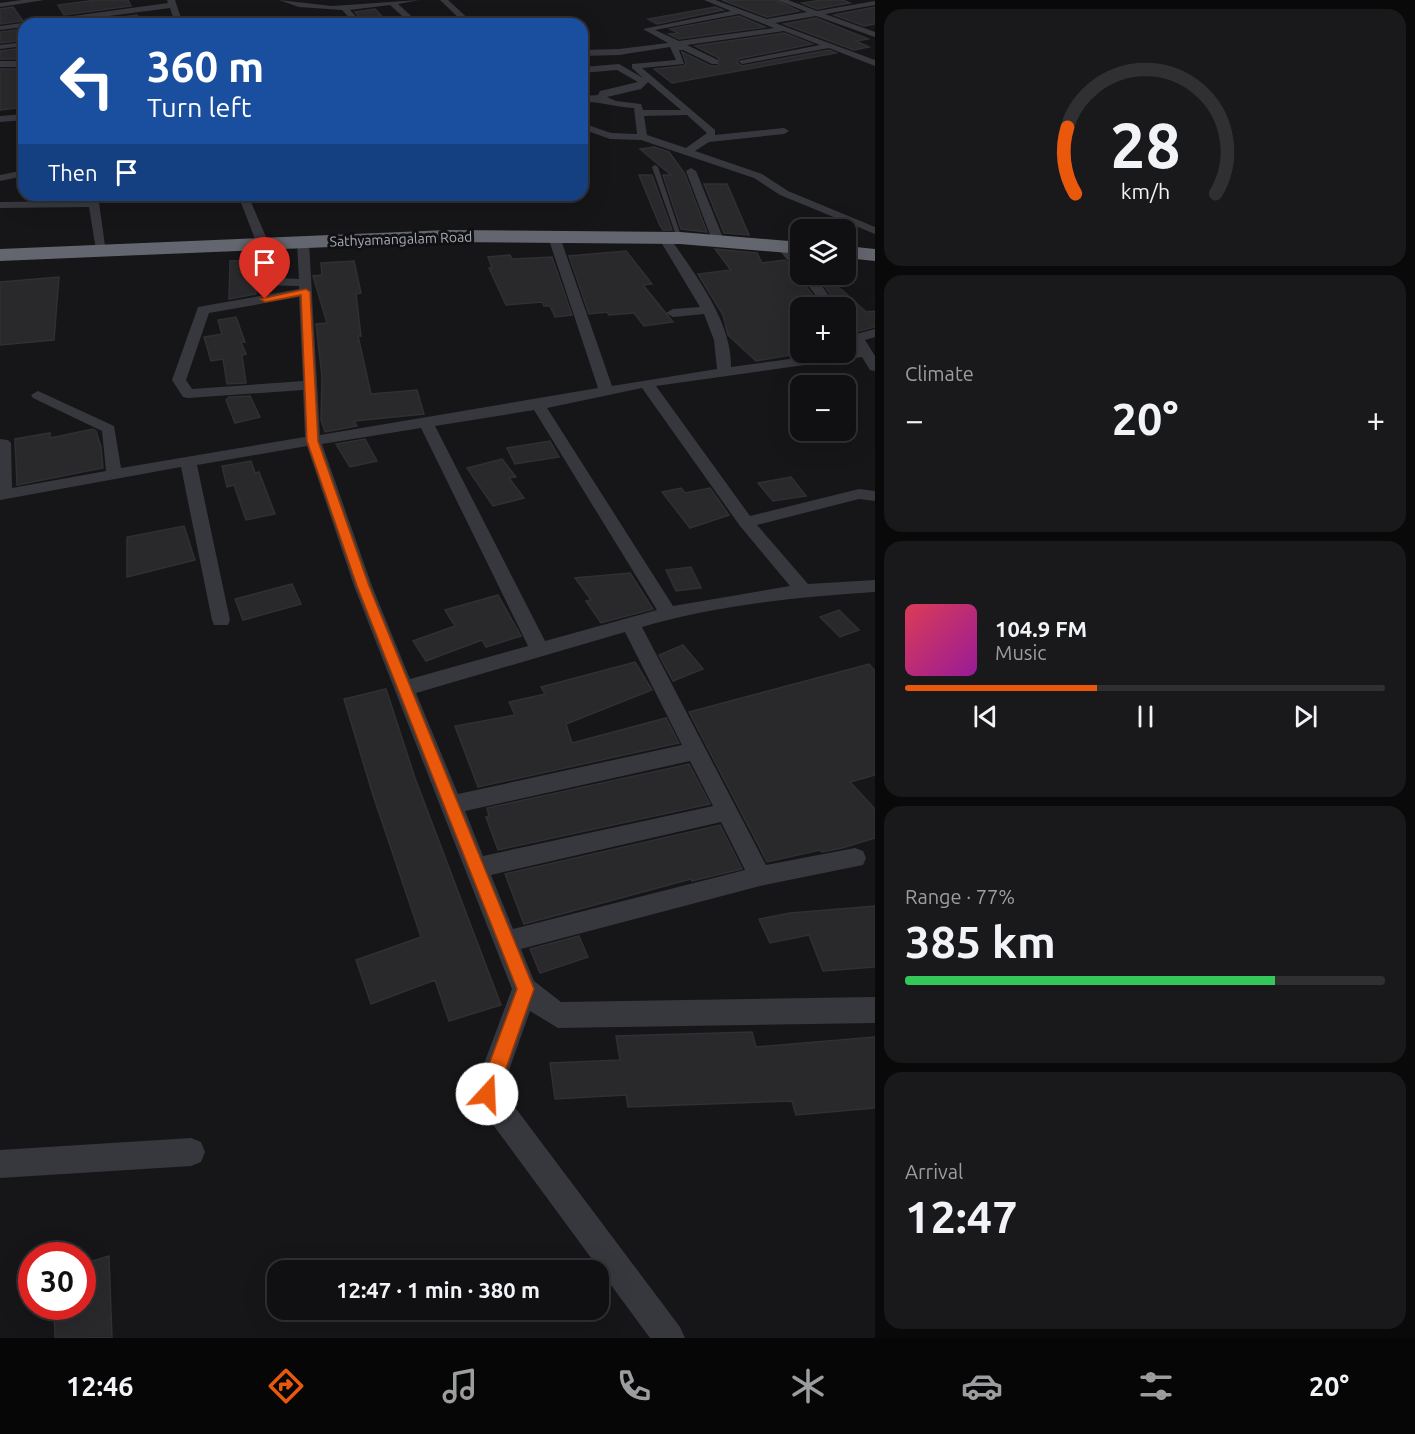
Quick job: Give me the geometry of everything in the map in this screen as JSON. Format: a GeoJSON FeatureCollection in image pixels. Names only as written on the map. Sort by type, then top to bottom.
{"type":"FeatureCollection","features":[{"type":"Feature","properties":{"kind":"highway","name":"Sathyamangalam Road"},"geometry":{"type":"LineString","coordinates":[[0,255],[448,236],[672,238],[790,247]]}},
{"type":"Feature","properties":{"kind":"highway"},"geometry":{"type":"LineString","coordinates":[[856,253],[875,255]]}},
{"type":"Feature","properties":{"kind":"street"},"geometry":{"type":"LineString","coordinates":[[40,0],[44,18]]}},
{"type":"Feature","properties":{"kind":"street"},"geometry":{"type":"LineString","coordinates":[[0,5],[46,0]]}},
{"type":"Feature","properties":{"kind":"street"},"geometry":{"type":"LineString","coordinates":[[283,0],[315,8],[415,0]]}},
{"type":"Feature","properties":{"kind":"street"},"geometry":{"type":"LineString","coordinates":[[444,0],[464,18]]}},
{"type":"Feature","properties":{"kind":"street"},"geometry":{"type":"LineString","coordinates":[[708,0],[875,63]]}},
{"type":"Feature","properties":{"kind":"street"},"geometry":{"type":"LineString","coordinates":[[781,0],[875,35]]}},
{"type":"Feature","properties":{"kind":"street"},"geometry":{"type":"LineString","coordinates":[[848,0],[875,10]]}},
{"type":"Feature","properties":{"kind":"street"},"geometry":{"type":"LineString","coordinates":[[75,18],[172,2],[178,18]]}},
{"type":"Feature","properties":{"kind":"street"},"geometry":{"type":"LineString","coordinates":[[392,3],[409,18]]}},
{"type":"Feature","properties":{"kind":"street"},"geometry":{"type":"LineString","coordinates":[[765,22],[875,3]]}},
{"type":"Feature","properties":{"kind":"street"},"geometry":{"type":"LineString","coordinates":[[343,7],[353,18]]}},
{"type":"Feature","properties":{"kind":"street"},"geometry":{"type":"LineString","coordinates":[[716,62],[647,29],[741,12]]}},
{"type":"Feature","properties":{"kind":"street"},"geometry":{"type":"LineString","coordinates":[[0,28],[18,26]]}},
{"type":"Feature","properties":{"kind":"street"},"geometry":{"type":"LineString","coordinates":[[588,53],[681,45],[783,29]]}},
{"type":"Feature","properties":{"kind":"street"},"geometry":{"type":"LineString","coordinates":[[0,47],[18,45]]}},
{"type":"Feature","properties":{"kind":"street"},"geometry":{"type":"LineString","coordinates":[[635,66],[681,62],[674,48],[681,45]]}},
{"type":"Feature","properties":{"kind":"street"},"geometry":{"type":"LineString","coordinates":[[742,61],[828,46]]}},
{"type":"Feature","properties":{"kind":"street"},"geometry":{"type":"LineString","coordinates":[[626,51],[623,55],[712,132],[708,139]]}},
{"type":"Feature","properties":{"kind":"street"},"geometry":{"type":"LineString","coordinates":[[0,64],[18,64]]}},
{"type":"Feature","properties":{"kind":"street"},"geometry":{"type":"LineString","coordinates":[[588,70],[619,67],[644,82],[638,87],[603,93],[602,98]]}},
{"type":"Feature","properties":{"kind":"street"},"geometry":{"type":"LineString","coordinates":[[588,99],[602,98],[614,104],[638,106],[642,137]]}},
{"type":"Feature","properties":{"kind":"street"},"geometry":{"type":"LineString","coordinates":[[639,113],[669,114],[690,111]]}},
{"type":"Feature","properties":{"kind":"street"},"geometry":{"type":"LineString","coordinates":[[0,119],[18,118]]}},
{"type":"Feature","properties":{"kind":"street"},"geometry":{"type":"LineString","coordinates":[[588,128],[610,136],[642,137],[758,176],[784,193],[875,231]]}},
{"type":"Feature","properties":{"kind":"street"},"geometry":{"type":"LineString","coordinates":[[686,153],[708,139],[784,131]]}},
{"type":"Feature","properties":{"kind":"street"},"geometry":{"type":"LineString","coordinates":[[691,171],[718,240]]}},
{"type":"Feature","properties":{"kind":"street"},"geometry":{"type":"LineString","coordinates":[[0,178],[18,175]]}},
{"type":"Feature","properties":{"kind":"street"},"geometry":{"type":"LineString","coordinates":[[1,203],[48,201]]}},
{"type":"Feature","properties":{"kind":"street"},"geometry":{"type":"LineString","coordinates":[[94,201],[102,250]]}},
{"type":"Feature","properties":{"kind":"street"},"geometry":{"type":"LineString","coordinates":[[245,201],[263,244]]}},
{"type":"Feature","properties":{"kind":"street"},"geometry":{"type":"LineString","coordinates":[[554,237],[606,390]]}},
{"type":"Feature","properties":{"kind":"street"},"geometry":{"type":"LineString","coordinates":[[672,238],[720,339],[726,361],[724,371]]}},
{"type":"Feature","properties":{"kind":"street"},"geometry":{"type":"LineString","coordinates":[[303,242],[313,441],[363,586],[525,989],[541,1005],[558,1015],[875,1010]]}},
{"type":"Feature","properties":{"kind":"street"},"geometry":{"type":"LineString","coordinates":[[261,281],[306,287]]}},
{"type":"Feature","properties":{"kind":"street"},"geometry":{"type":"LineString","coordinates":[[814,285],[824,297]]}},
{"type":"Feature","properties":{"kind":"street"},"geometry":{"type":"LineString","coordinates":[[306,287],[203,310],[179,380],[188,394],[310,385]]}},
{"type":"Feature","properties":{"kind":"street"},"geometry":{"type":"LineString","coordinates":[[673,313],[706,310]]}},
{"type":"Feature","properties":{"kind":"street"},"geometry":{"type":"LineString","coordinates":[[875,333],[856,338],[875,367]]}},
{"type":"Feature","properties":{"kind":"street"},"geometry":{"type":"LineString","coordinates":[[3,443],[2,495],[188,461],[538,405],[646,383],[864,353]]}},
{"type":"Feature","properties":{"kind":"street"},"geometry":{"type":"LineString","coordinates":[[646,383],[746,522],[803,590]]}},
{"type":"Feature","properties":{"kind":"street"},"geometry":{"type":"LineString","coordinates":[[38,395],[109,429],[114,474]]}},
{"type":"Feature","properties":{"kind":"street"},"geometry":{"type":"LineString","coordinates":[[538,405],[668,613]]}},
{"type":"Feature","properties":{"kind":"street"},"geometry":{"type":"LineString","coordinates":[[427,424],[539,648]]}},
{"type":"Feature","properties":{"kind":"street"},"geometry":{"type":"LineString","coordinates":[[188,461],[221,620]]}},
{"type":"Feature","properties":{"kind":"street"},"geometry":{"type":"LineString","coordinates":[[746,522],[859,494],[875,496]]}},
{"type":"Feature","properties":{"kind":"street"},"geometry":{"type":"LineString","coordinates":[[403,689],[539,648],[668,613],[803,590],[875,586]]}},
{"type":"Feature","properties":{"kind":"street"},"geometry":{"type":"LineString","coordinates":[[630,624],[760,876]]}},
{"type":"Feature","properties":{"kind":"street"},"geometry":{"type":"LineString","coordinates":[[451,805],[695,751]]}},
{"type":"Feature","properties":{"kind":"street"},"geometry":{"type":"LineString","coordinates":[[476,868],[726,812]]}},
{"type":"Feature","properties":{"kind":"street"},"geometry":{"type":"LineString","coordinates":[[506,942],[760,876],[855,858]]}},
{"type":"Feature","properties":{"kind":"street"},"geometry":{"type":"LineString","coordinates":[[525,989],[487,1094],[669,1338]]}},
{"type":"Feature","properties":{"kind":"street"},"geometry":{"type":"LineString","coordinates":[[0,1164],[191,1152]]}},
{"type":"Feature","properties":{"kind":"lane"},"geometry":{"type":"LineString","coordinates":[[656,167],[672,238]]}},
{"type":"Feature","properties":{"kind":"building"},"geometry":{"type":"Polygon","coordinates":[[[97,0],[128,0],[131,6],[64,15],[58,5],[97,0]]]}},
{"type":"Feature","properties":{"kind":"building"},"geometry":{"type":"Polygon","coordinates":[[[722,0],[775,0],[799,11],[767,17],[722,0]]]}},
{"type":"Feature","properties":{"kind":"building"},"geometry":{"type":"Polygon","coordinates":[[[843,0],[850,3],[817,9],[802,3],[843,0]]]}},
{"type":"Feature","properties":{"kind":"building"},"geometry":{"type":"Polygon","coordinates":[[[13,7],[21,18],[18,18],[18,22],[0,24],[0,9],[13,7]]]}},
{"type":"Feature","properties":{"kind":"building"},"geometry":{"type":"Polygon","coordinates":[[[715,7],[723,10],[657,24],[648,19],[715,7]]]}},
{"type":"Feature","properties":{"kind":"building"},"geometry":{"type":"Polygon","coordinates":[[[875,7],[875,24],[864,26],[834,15],[875,7]]]}},
{"type":"Feature","properties":{"kind":"building"},"geometry":{"type":"Polygon","coordinates":[[[375,9],[383,18],[360,18],[355,12],[375,9]]]}},
{"type":"Feature","properties":{"kind":"building"},"geometry":{"type":"Polygon","coordinates":[[[137,15],[139,18],[114,18],[137,15]]]}},
{"type":"Feature","properties":{"kind":"building"},"geometry":{"type":"Polygon","coordinates":[[[739,16],[765,27],[679,39],[669,34],[678,33],[670,29],[739,16]]]}},
{"type":"Feature","properties":{"kind":"building"},"geometry":{"type":"Polygon","coordinates":[[[816,18],[868,39],[856,41],[869,47],[854,50],[784,24],[816,18]]]}},
{"type":"Feature","properties":{"kind":"building"},"geometry":{"type":"Polygon","coordinates":[[[18,30],[18,41],[0,43],[0,32],[18,30]]]}},
{"type":"Feature","properties":{"kind":"building"},"geometry":{"type":"Polygon","coordinates":[[[784,33],[812,44],[738,59],[737,63],[742,66],[829,50],[836,53],[672,83],[654,69],[684,66],[686,63],[682,52],[711,66],[718,66],[719,58],[695,46],[784,33]]]}},
{"type":"Feature","properties":{"kind":"building"},"geometry":{"type":"Polygon","coordinates":[[[18,49],[18,59],[0,59],[0,51],[18,49]]]}},
{"type":"Feature","properties":{"kind":"building"},"geometry":{"type":"Polygon","coordinates":[[[0,69],[18,69],[18,108],[0,110],[0,69]]]}},
{"type":"Feature","properties":{"kind":"building"},"geometry":{"type":"Polygon","coordinates":[[[654,147],[669,152],[685,174],[707,232],[681,229],[663,175],[671,175],[640,149],[654,147]]]}},
{"type":"Feature","properties":{"kind":"building"},"geometry":{"type":"Polygon","coordinates":[[[639,175],[652,175],[672,230],[663,230],[660,226],[639,175]]]}},
{"type":"Feature","properties":{"kind":"building"},"geometry":{"type":"Polygon","coordinates":[[[704,184],[727,184],[749,235],[724,233],[704,184]]]}},
{"type":"Feature","properties":{"kind":"building"},"geometry":{"type":"Polygon","coordinates":[[[715,249],[757,253],[762,263],[785,260],[790,266],[790,285],[805,285],[814,297],[790,297],[790,355],[756,361],[728,335],[723,315],[698,274],[731,270],[715,249]]]}},
{"type":"Feature","properties":{"kind":"building"},"geometry":{"type":"Polygon","coordinates":[[[626,251],[652,284],[643,285],[673,322],[644,326],[634,313],[589,314],[569,256],[626,251]]]}},
{"type":"Feature","properties":{"kind":"building"},"geometry":{"type":"Polygon","coordinates":[[[510,255],[512,259],[552,257],[572,315],[555,317],[550,306],[544,306],[542,302],[506,305],[489,268],[492,268],[488,257],[510,255]]]}},
{"type":"Feature","properties":{"kind":"building"},"geometry":{"type":"Polygon","coordinates":[[[256,260],[256,277],[253,282],[256,285],[256,294],[229,299],[230,261],[256,260]]]}},
{"type":"Feature","properties":{"kind":"building"},"geometry":{"type":"Polygon","coordinates":[[[354,261],[361,293],[356,294],[361,336],[358,336],[371,394],[417,390],[424,414],[354,421],[357,426],[325,432],[321,420],[322,377],[316,324],[327,323],[313,276],[322,275],[321,263],[354,261]]]}},
{"type":"Feature","properties":{"kind":"building"},"geometry":{"type":"Polygon","coordinates":[[[59,277],[54,340],[0,345],[0,282],[59,277]]]}},
{"type":"Feature","properties":{"kind":"building"},"geometry":{"type":"Polygon","coordinates":[[[824,285],[835,285],[850,297],[832,297],[824,285]]]}},
{"type":"Feature","properties":{"kind":"building"},"geometry":{"type":"Polygon","coordinates":[[[856,303],[866,312],[875,311],[875,327],[856,332],[856,303]]]}},
{"type":"Feature","properties":{"kind":"building"},"geometry":{"type":"Polygon","coordinates":[[[236,317],[245,342],[241,342],[246,354],[242,355],[246,383],[227,384],[223,359],[211,361],[204,337],[222,334],[218,320],[236,317]]]}},
{"type":"Feature","properties":{"kind":"building"},"geometry":{"type":"Polygon","coordinates":[[[250,396],[260,417],[235,423],[226,400],[229,397],[250,396]]]}},
{"type":"Feature","properties":{"kind":"building"},"geometry":{"type":"Polygon","coordinates":[[[93,429],[96,431],[101,447],[103,468],[17,485],[15,439],[50,433],[50,438],[93,429]]]}},
{"type":"Feature","properties":{"kind":"building"},"geometry":{"type":"Polygon","coordinates":[[[365,439],[377,461],[350,467],[336,444],[365,439]]]}},
{"type":"Feature","properties":{"kind":"building"},"geometry":{"type":"Polygon","coordinates":[[[550,441],[559,457],[515,464],[507,448],[550,441]]]}},
{"type":"Feature","properties":{"kind":"building"},"geometry":{"type":"Polygon","coordinates":[[[502,459],[516,477],[509,478],[524,498],[493,506],[467,468],[502,459]]]}},
{"type":"Feature","properties":{"kind":"building"},"geometry":{"type":"Polygon","coordinates":[[[251,461],[255,473],[259,472],[275,514],[246,520],[234,485],[227,487],[222,466],[251,461]]]}},
{"type":"Feature","properties":{"kind":"building"},"geometry":{"type":"Polygon","coordinates":[[[791,477],[806,496],[773,501],[758,483],[791,477]]]}},
{"type":"Feature","properties":{"kind":"building"},"geometry":{"type":"Polygon","coordinates":[[[681,488],[685,493],[710,488],[729,515],[690,528],[662,492],[681,488]]]}},
{"type":"Feature","properties":{"kind":"building"},"geometry":{"type":"Polygon","coordinates":[[[184,526],[195,560],[127,577],[127,537],[184,526]]]}},
{"type":"Feature","properties":{"kind":"building"},"geometry":{"type":"Polygon","coordinates":[[[691,567],[701,588],[676,591],[666,570],[691,567]]]}},
{"type":"Feature","properties":{"kind":"building"},"geometry":{"type":"Polygon","coordinates":[[[630,573],[653,609],[601,623],[586,601],[591,600],[575,578],[630,573]]]}},
{"type":"Feature","properties":{"kind":"building"},"geometry":{"type":"Polygon","coordinates":[[[292,584],[301,604],[243,620],[235,599],[292,584]]]}},
{"type":"Feature","properties":{"kind":"building"},"geometry":{"type":"Polygon","coordinates":[[[498,595],[521,636],[486,647],[482,640],[426,661],[413,641],[455,626],[445,610],[498,595]]]}},
{"type":"Feature","properties":{"kind":"building"},"geometry":{"type":"Polygon","coordinates":[[[839,610],[859,630],[840,637],[820,617],[839,610]]]}},
{"type":"Feature","properties":{"kind":"building"},"geometry":{"type":"Polygon","coordinates":[[[683,645],[703,669],[673,681],[659,655],[683,645]]]}},
{"type":"Feature","properties":{"kind":"building"},"geometry":{"type":"Polygon","coordinates":[[[635,662],[652,690],[566,724],[572,743],[666,718],[679,743],[478,787],[455,726],[515,715],[509,702],[545,694],[541,687],[635,662]]]}},
{"type":"Feature","properties":{"kind":"building"},"geometry":{"type":"Polygon","coordinates":[[[869,664],[875,671],[875,775],[850,782],[875,809],[875,838],[842,848],[822,852],[820,850],[767,862],[689,712],[869,664]]]}},
{"type":"Feature","properties":{"kind":"building"},"geometry":{"type":"Polygon","coordinates":[[[386,689],[415,778],[501,1005],[449,1021],[435,980],[371,1004],[356,960],[421,937],[373,795],[344,699],[386,689]]]}},
{"type":"Feature","properties":{"kind":"building"},"geometry":{"type":"Polygon","coordinates":[[[689,764],[710,804],[498,850],[486,817],[489,816],[487,808],[689,764]]]}},
{"type":"Feature","properties":{"kind":"building"},"geometry":{"type":"Polygon","coordinates":[[[720,825],[742,869],[692,881],[691,879],[524,924],[505,874],[720,825]]]}},
{"type":"Feature","properties":{"kind":"building"},"geometry":{"type":"Polygon","coordinates":[[[875,906],[875,967],[823,971],[809,935],[770,943],[759,919],[790,913],[875,906]]]}},
{"type":"Feature","properties":{"kind":"building"},"geometry":{"type":"Polygon","coordinates":[[[579,936],[588,957],[540,973],[530,949],[579,936]]]}},
{"type":"Feature","properties":{"kind":"building"},"geometry":{"type":"Polygon","coordinates":[[[752,1032],[756,1047],[875,1037],[875,1108],[796,1115],[792,1101],[628,1107],[626,1095],[555,1099],[550,1063],[620,1060],[616,1036],[752,1032]]]}},
{"type":"Feature","properties":{"kind":"building"},"geometry":{"type":"Polygon","coordinates":[[[109,1256],[112,1338],[55,1338],[54,1320],[96,1320],[96,1260],[109,1256]]]}},
{"type":"Feature","properties":{"kind":"route"},"geometry":{"type":"LineString","coordinates":[[265,299],[306,292],[313,441],[363,586],[525,989],[487,1094]]}}]}
